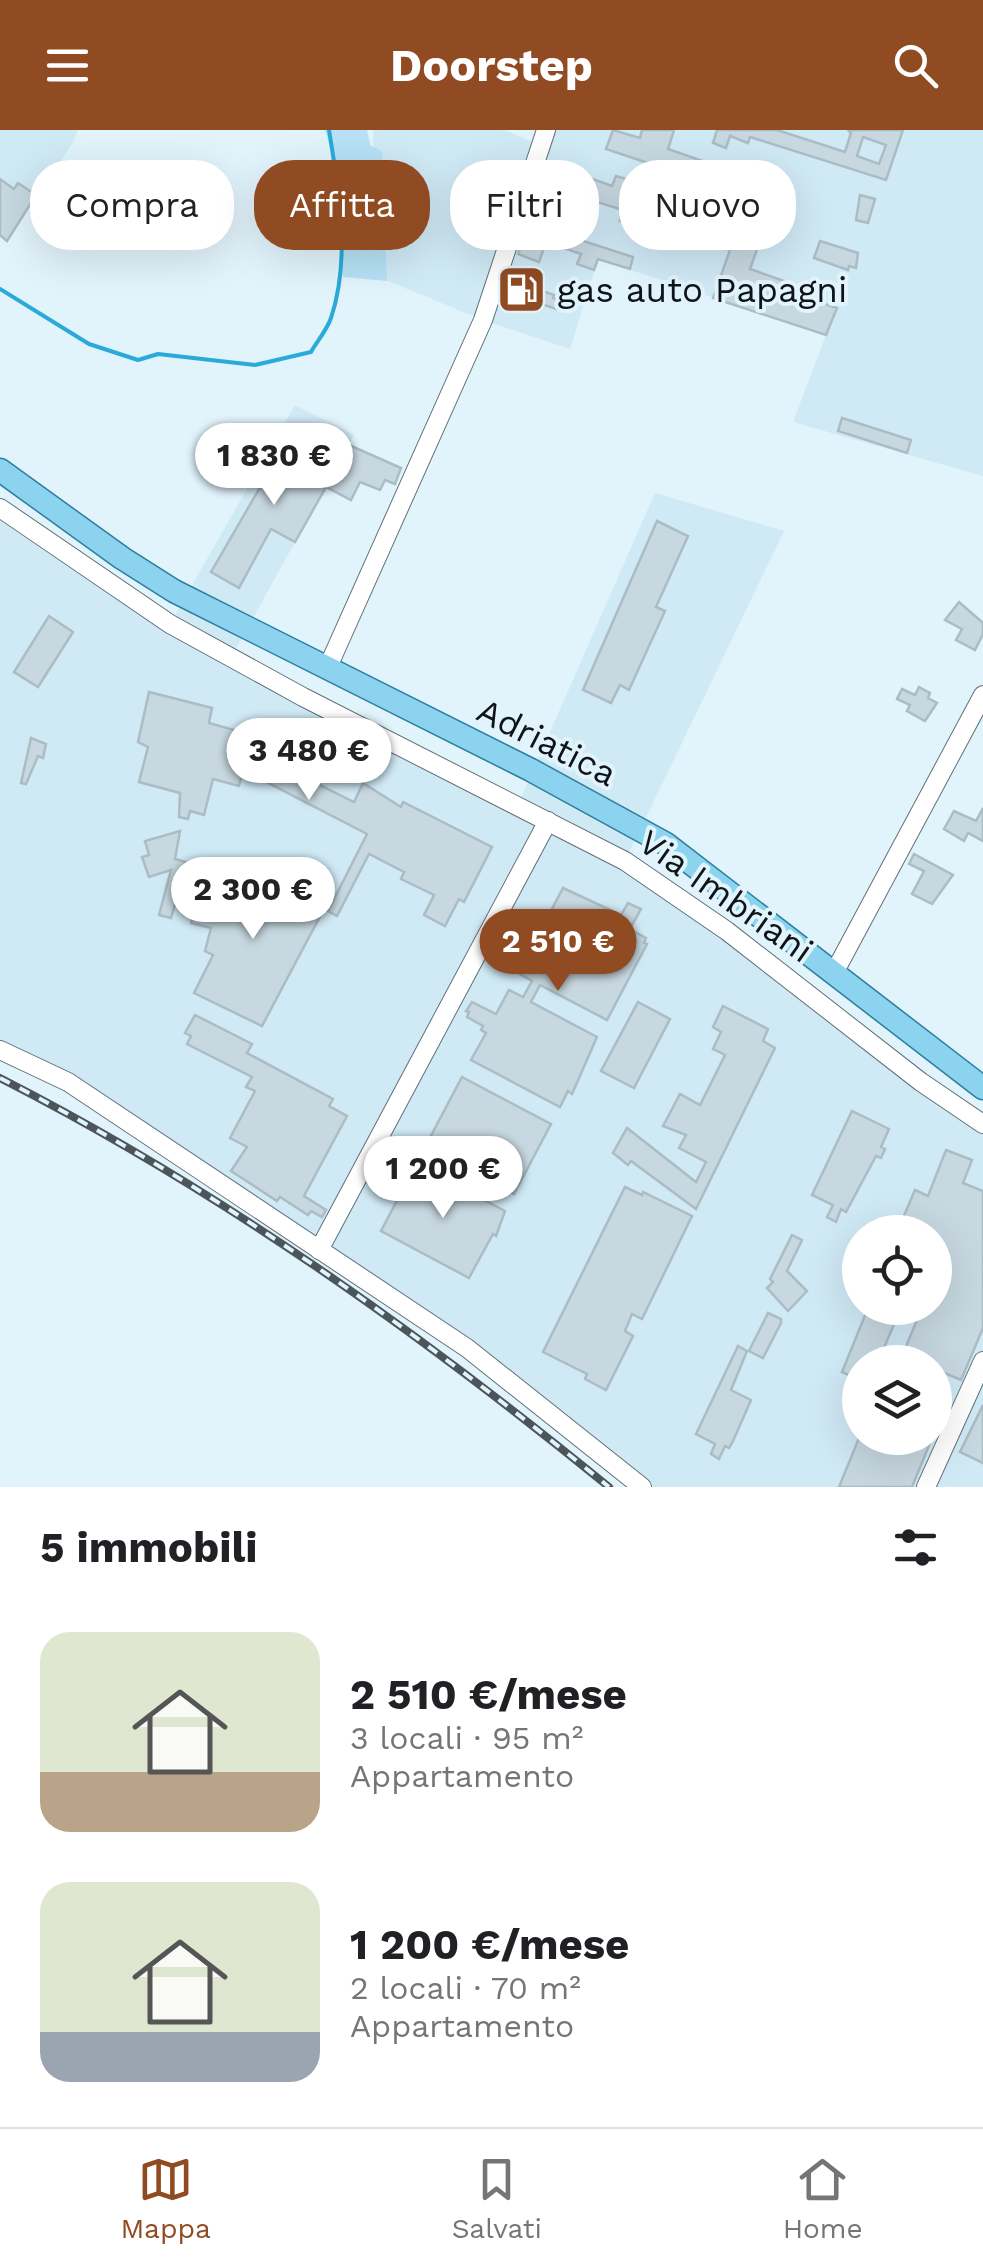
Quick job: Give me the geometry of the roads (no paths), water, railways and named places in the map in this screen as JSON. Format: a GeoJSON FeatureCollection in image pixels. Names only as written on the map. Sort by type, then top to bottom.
{"type":"FeatureCollection","features":[{"type":"Feature","properties":{"kind":"main road","name":"Adriatica"},"geometry":{"type":"LineString","coordinates":[[0,470],[174,591],[530,770],[666,844],[983,1088]]}},
{"type":"Feature","properties":{"kind":"street"},"geometry":{"type":"LineString","coordinates":[[327,669],[484,320],[546,130]]}},
{"type":"Feature","properties":{"kind":"street","name":"Via Imbriani"},"geometry":{"type":"LineString","coordinates":[[0,508],[170,624],[303,697],[625,861],[727,932],[921,1082],[983,1124]]}},
{"type":"Feature","properties":{"kind":"street"},"geometry":{"type":"LineString","coordinates":[[834,973],[983,696]]}},
{"type":"Feature","properties":{"kind":"street"},"geometry":{"type":"LineString","coordinates":[[319,1250],[548,821]]}},
{"type":"Feature","properties":{"kind":"street"},"geometry":{"type":"LineString","coordinates":[[0,1050],[68,1082],[466,1348],[642,1487]]}},
{"type":"Feature","properties":{"kind":"street"},"geometry":{"type":"LineString","coordinates":[[926,1487],[983,1361]]}},
{"type":"Feature","properties":{"kind":"waterway"},"geometry":{"type":"LineString","coordinates":[[0,289],[89,344],[138,360],[158,354],[255,365],[311,352],[331,318],[341,272],[341,224],[329,130]]}},
{"type":"Feature","properties":{"kind":"railway"},"geometry":{"type":"LineString","coordinates":[[0,1078],[160,1167],[315,1266],[464,1373],[609,1487]]}},
{"type":"Feature","properties":{"kind":"place","name":"gas auto Papagni"},"geometry":{"type":"Point","coordinates":[522,290]}}]}
